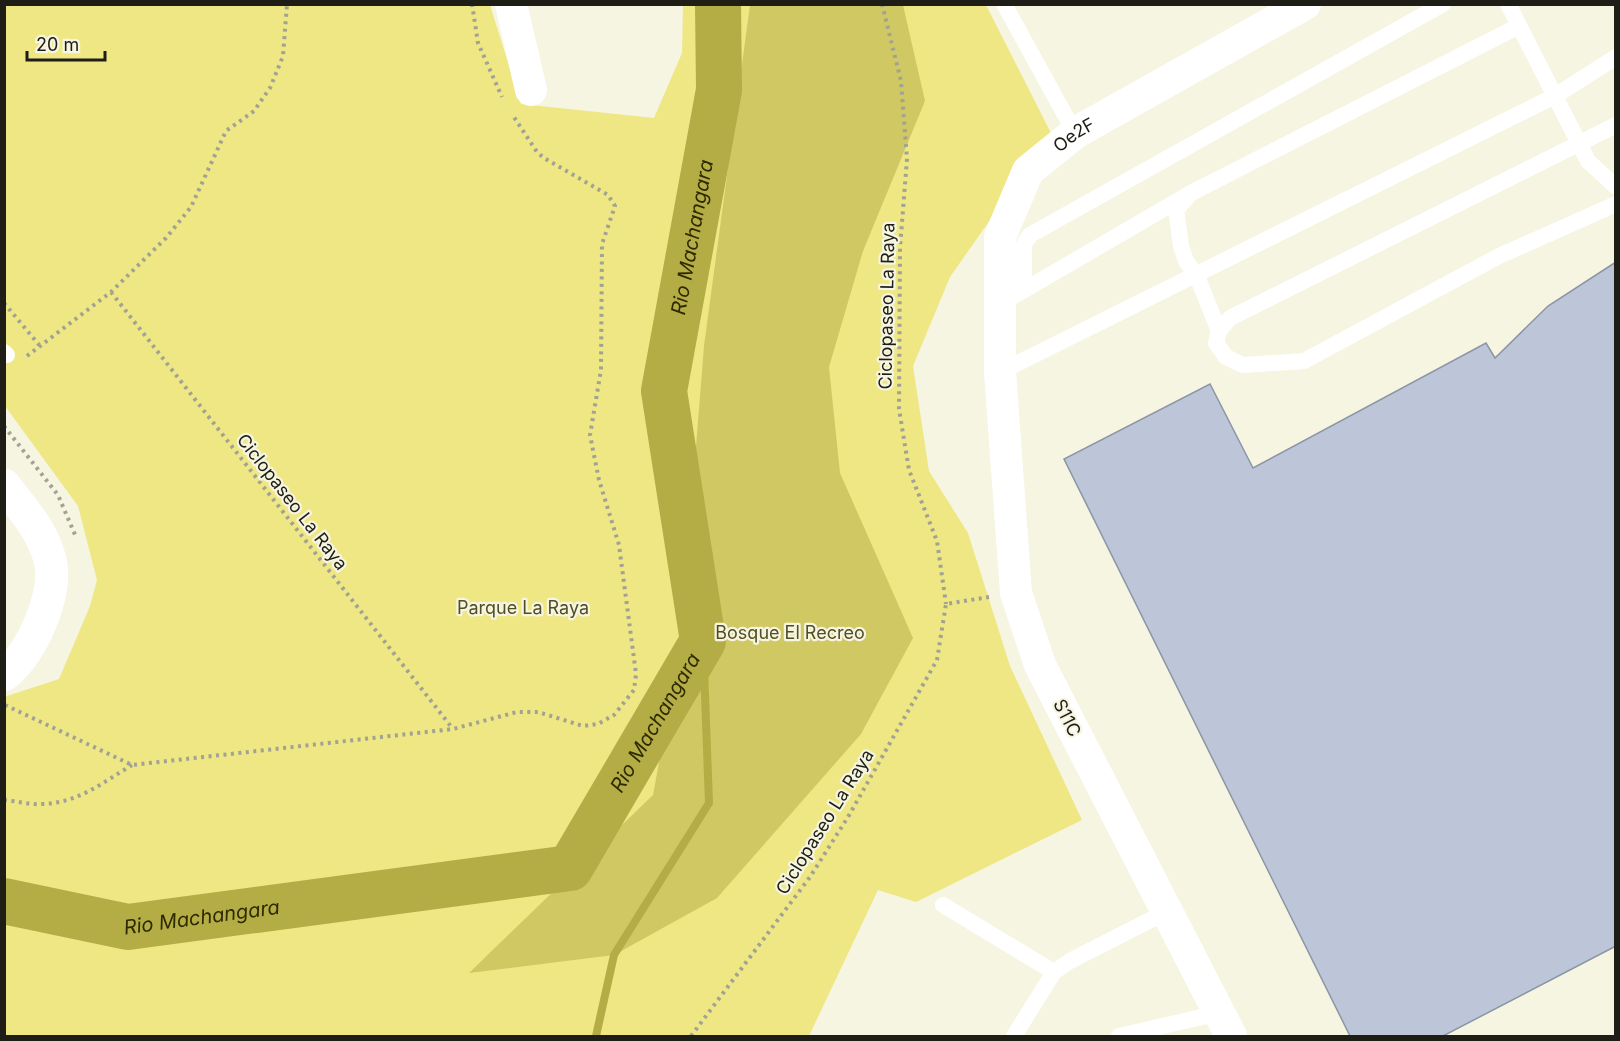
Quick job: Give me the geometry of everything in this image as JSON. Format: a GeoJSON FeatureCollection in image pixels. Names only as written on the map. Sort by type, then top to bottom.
{"type":"FeatureCollection","features":[{"type":"Feature","properties":{"kind":"street"},"geometry":{"type":"LineString","coordinates":[[511,4],[516,102]]}},
{"type":"Feature","properties":{"kind":"street","name":"Oe2F"},"geometry":{"type":"LineString","coordinates":[[1000,372],[1012,297],[1000,237],[1028,171],[1075,133],[1305,4]]}},
{"type":"Feature","properties":{"kind":"street","name":"S11C"},"geometry":{"type":"LineString","coordinates":[[1000,372],[1016,593],[1041,665],[1225,1025]]}},
{"type":"Feature","properties":{"kind":"street"},"geometry":{"type":"LineString","coordinates":[[4,485],[42,538],[51,562],[52,573],[37,632],[11,671],[4,675]]}},
{"type":"Feature","properties":{"kind":"lane"},"geometry":{"type":"LineString","coordinates":[[1012,297],[1024,244],[1030,235],[1443,4]]}},
{"type":"Feature","properties":{"kind":"lane"},"geometry":{"type":"LineString","coordinates":[[1508,4],[1588,161],[1616,187]]}},
{"type":"Feature","properties":{"kind":"lane"},"geometry":{"type":"LineString","coordinates":[[1010,6],[1075,133]]}},
{"type":"Feature","properties":{"kind":"lane"},"geometry":{"type":"LineString","coordinates":[[1012,297],[1191,193],[1519,26]]}},
{"type":"Feature","properties":{"kind":"lane"},"geometry":{"type":"LineString","coordinates":[[1000,372],[1555,96],[1616,57]]}},
{"type":"Feature","properties":{"kind":"lane"},"geometry":{"type":"LineString","coordinates":[[1616,125],[1230,318],[1219,331],[1216,343],[1226,357],[1243,365],[1304,361],[1499,256],[1616,204]]}},
{"type":"Feature","properties":{"kind":"lane"},"geometry":{"type":"LineString","coordinates":[[1191,193],[1176,209],[1181,246],[1186,261],[1196,274],[1219,331]]}},
{"type":"Feature","properties":{"kind":"lane"},"geometry":{"type":"LineString","coordinates":[[943,905],[1054,972]]}},
{"type":"Feature","properties":{"kind":"lane"},"geometry":{"type":"LineString","coordinates":[[1014,1036],[1054,972],[1070,961],[1167,912]]}},
{"type":"Feature","properties":{"kind":"lane"},"geometry":{"type":"LineString","coordinates":[[1119,1036],[1181,1022],[1225,1025]]}},
{"type":"Feature","properties":{"kind":"lane"},"geometry":{"type":"LineString","coordinates":[[1181,1022],[1190,1036]]}},
{"type":"Feature","properties":{"kind":"path"},"geometry":{"type":"LineString","coordinates":[[11,356],[40,346],[111,292],[166,238],[191,207],[226,131],[254,111],[270,88],[284,56],[287,4]]}},
{"type":"Feature","properties":{"kind":"path"},"geometry":{"type":"LineString","coordinates":[[4,800],[40,805],[68,802],[86,795],[132,765],[453,729],[517,712],[538,712],[583,726],[598,724],[616,713],[634,690],[636,674],[619,545],[599,480],[590,435],[601,370],[602,244],[615,206],[608,195],[537,152],[516,102],[478,42],[472,4]]}},
{"type":"Feature","properties":{"kind":"path","name":"Ciclopaseo La Raya"},"geometry":{"type":"LineString","coordinates":[[691,1036],[810,877],[848,817],[937,660],[946,604],[937,542],[909,470],[898,409],[900,248],[907,159],[901,81],[882,4]]}},
{"type":"Feature","properties":{"kind":"path","name":"Ciclopaseo La Raya"},"geometry":{"type":"LineString","coordinates":[[111,292],[453,729]]}},
{"type":"Feature","properties":{"kind":"path"},"geometry":{"type":"LineString","coordinates":[[4,303],[40,346]]}},
{"type":"Feature","properties":{"kind":"path"},"geometry":{"type":"LineString","coordinates":[[946,604],[1016,593]]}},
{"type":"Feature","properties":{"kind":"path"},"geometry":{"type":"LineString","coordinates":[[4,705],[132,765]]}},
{"type":"Feature","properties":{"kind":"green space","name":"Parque La Raya"},"geometry":{"type":"Polygon","coordinates":[[[5,5],[490,5],[521,104],[654,118],[682,53],[683,5],[986,5],[1051,133],[950,277],[913,366],[929,471],[968,533],[1010,666],[1082,820],[916,902],[878,890],[809,1036],[5,1036],[4,697],[59,679],[90,606],[97,580],[78,506],[5,406],[5,5]]]}},
{"type":"Feature","properties":{"kind":"green space","name":"Bosque El Recreo"},"geometry":{"type":"Polygon","coordinates":[[[750,5],[903,5],[925,101],[863,251],[829,367],[840,473],[913,638],[861,734],[717,898],[614,955],[469,973],[653,795],[680,648],[704,346],[750,5]]]}},
{"type":"Feature","properties":{"kind":"building"},"geometry":{"type":"Polygon","coordinates":[[[1616,262],[1616,946],[1443,1036],[1350,1036],[1064,459],[1210,384],[1253,468],[1486,343],[1495,358],[1548,306],[1616,262]]]}},
{"type":"Feature","properties":{"kind":"waterway","name":"Rio Machangara"},"geometry":{"type":"LineString","coordinates":[[4,901],[128,927],[570,868],[703,641],[664,391],[719,90],[718,4]]}},
{"type":"Feature","properties":{"kind":"waterway"},"geometry":{"type":"LineString","coordinates":[[596,1036],[614,955],[709,803],[703,641]]}}]}
